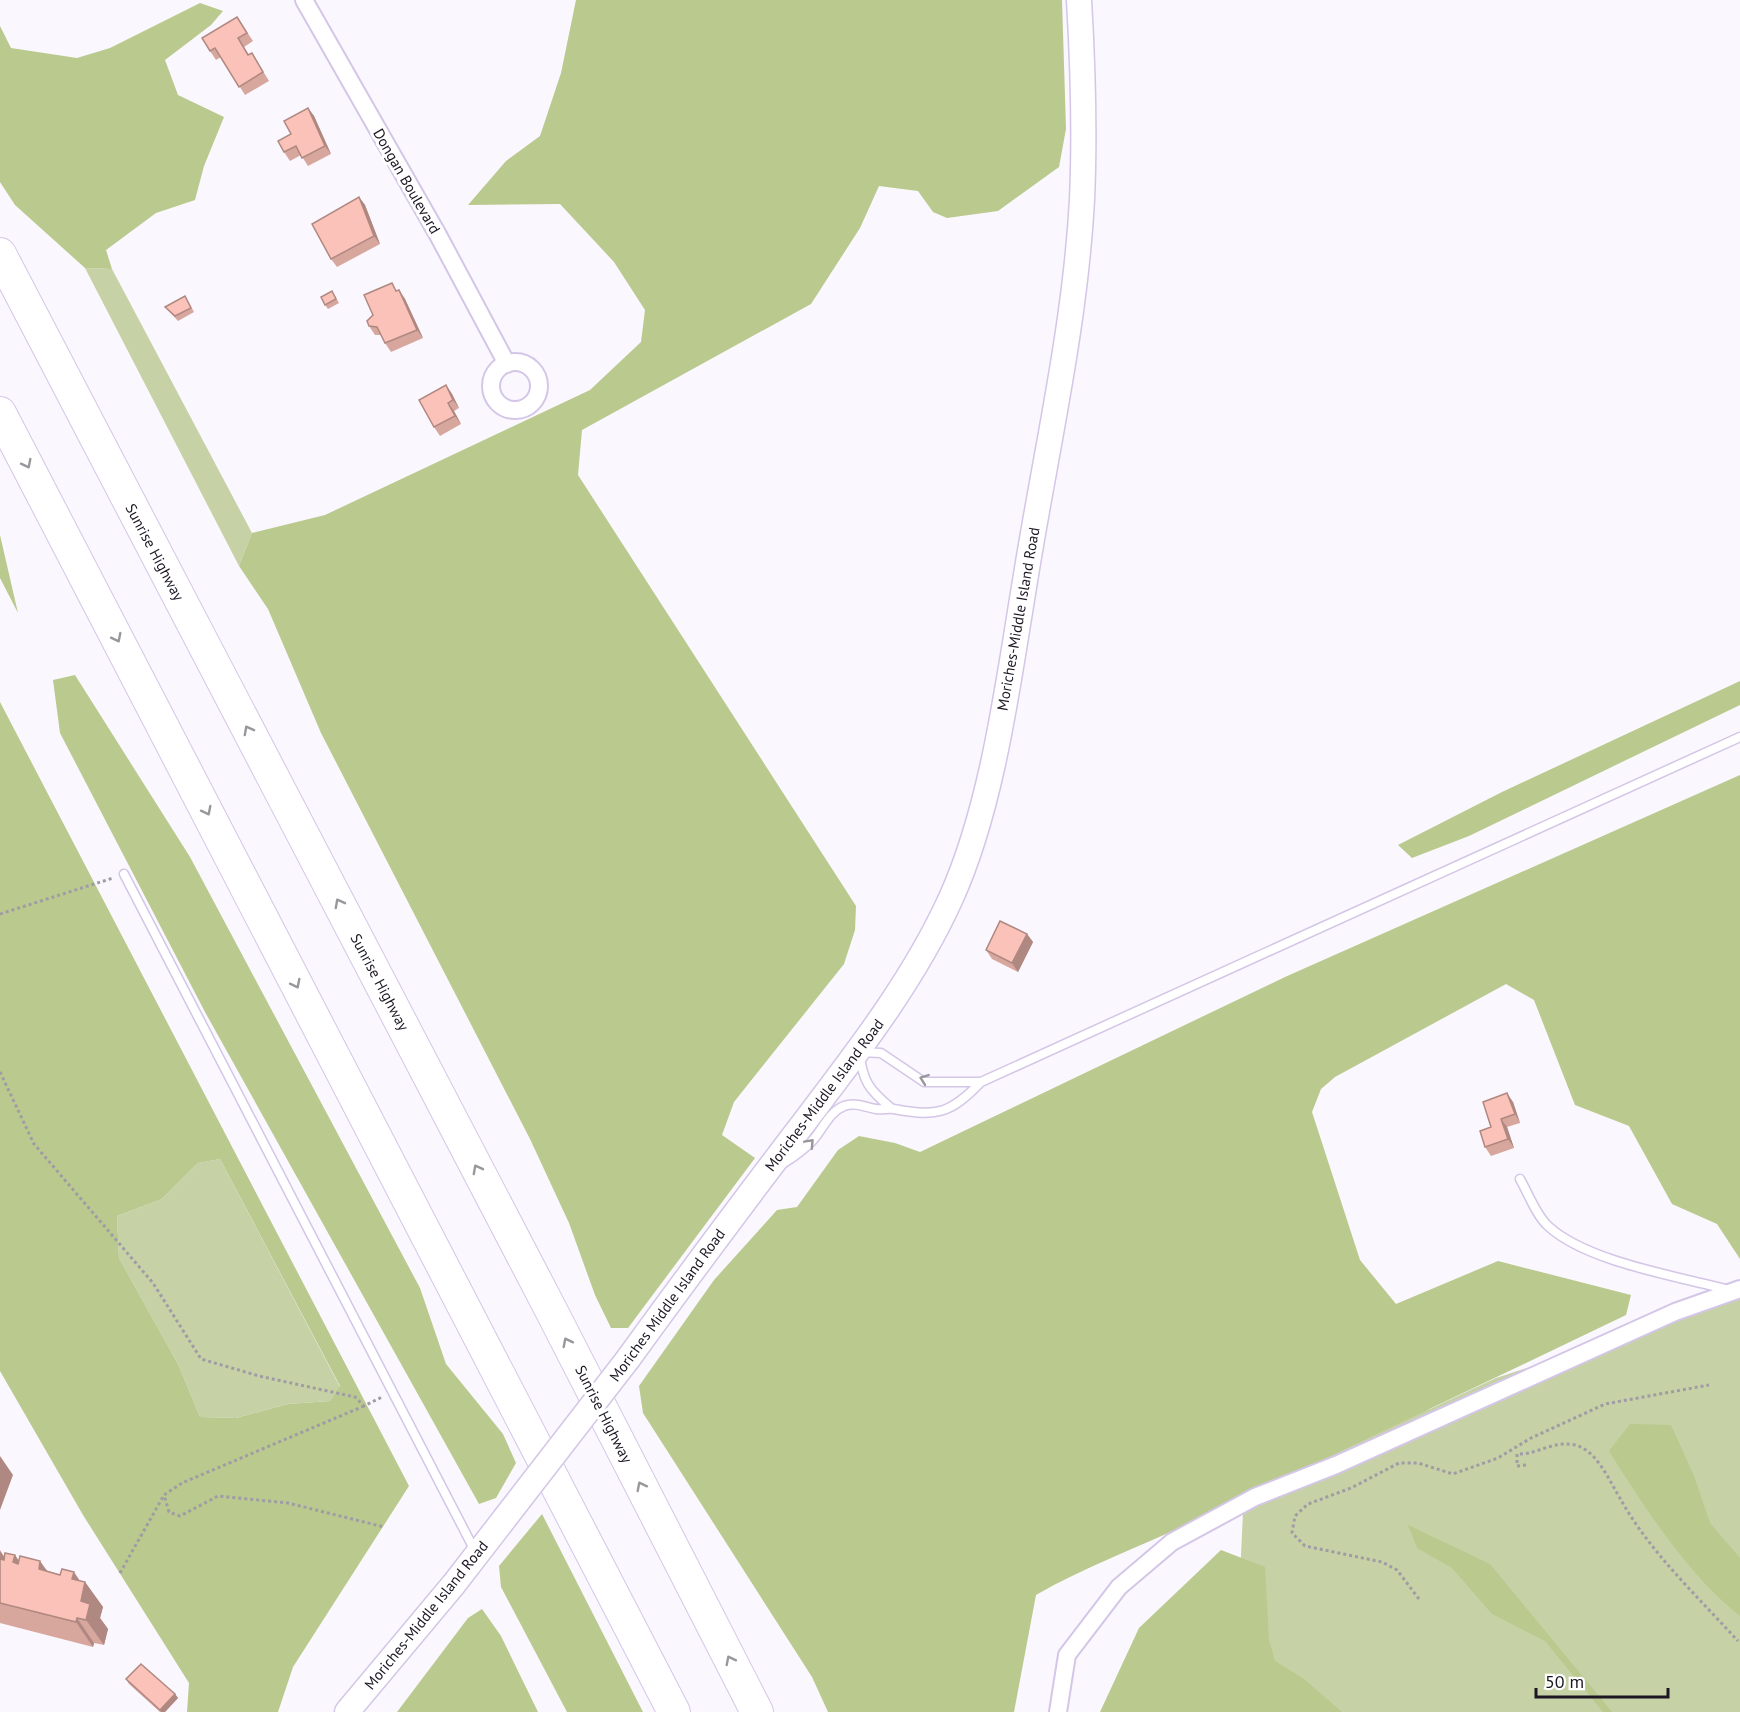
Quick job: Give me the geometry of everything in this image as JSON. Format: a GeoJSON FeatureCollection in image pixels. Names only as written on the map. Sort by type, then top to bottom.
{"type":"FeatureCollection","features":[{"type":"Feature","properties":{"kind":"highway","name":"Sunrise Highway"},"geometry":{"type":"LineString","coordinates":[[0,255],[540,1289],[757,1712]]}},
{"type":"Feature","properties":{"kind":"highway"},"geometry":{"type":"LineString","coordinates":[[0,412],[674,1712]]}},
{"type":"Feature","properties":{"kind":"main road","name":"Moriches-Middle Island Road"},"geometry":{"type":"LineString","coordinates":[[763,1177],[859,1052],[935,931],[951,899],[978,827],[999,729],[1074,287],[1082,202],[1084,140],[1080,0]]}},
{"type":"Feature","properties":{"kind":"main road","name":"Moriches Middle Island Road"},"geometry":{"type":"LineString","coordinates":[[505,1518],[628,1359],[763,1177]]}},
{"type":"Feature","properties":{"kind":"main road","name":"Moriches-Middle Island Road"},"geometry":{"type":"LineString","coordinates":[[347,1712],[505,1518]]}},
{"type":"Feature","properties":{"kind":"street","name":"Dongan Boulevard"},"geometry":{"type":"LineString","coordinates":[[304,0],[438,235],[507,364]]}},
{"type":"Feature","properties":{"kind":"street"},"geometry":{"type":"LineString","coordinates":[[1058,1712],[1067,1655],[1119,1587],[1172,1542],[1255,1497],[1336,1465],[1675,1312],[1737,1290]]}},
{"type":"Feature","properties":{"kind":"lane"},"geometry":{"type":"LineString","coordinates":[[763,1177],[801,1152],[829,1117],[843,1106],[859,1104],[878,1110],[891,1108],[916,1114],[938,1112],[961,1103],[981,1082],[1740,737]]}},
{"type":"Feature","properties":{"kind":"lane"},"geometry":{"type":"LineString","coordinates":[[124,874],[477,1554]]}},
{"type":"Feature","properties":{"kind":"lane"},"geometry":{"type":"LineString","coordinates":[[891,1108],[870,1091],[862,1074],[859,1052],[881,1053],[924,1082],[981,1082]]}},
{"type":"Feature","properties":{"kind":"lane"},"geometry":{"type":"LineString","coordinates":[[1520,1179],[1547,1224],[1574,1245],[1613,1258],[1737,1290]]}},
{"type":"Feature","properties":{"kind":"path"},"geometry":{"type":"LineString","coordinates":[[0,914],[124,874]]}},
{"type":"Feature","properties":{"kind":"path"},"geometry":{"type":"LineString","coordinates":[[0,1072],[34,1144],[153,1283],[201,1359],[260,1376],[355,1396],[364,1406]]}},
{"type":"Feature","properties":{"kind":"path"},"geometry":{"type":"LineString","coordinates":[[1419,1599],[1397,1570],[1382,1562],[1305,1546],[1292,1533],[1295,1516],[1308,1504],[1352,1488],[1399,1463],[1418,1463],[1453,1474],[1498,1458],[1531,1438],[1605,1404],[1709,1385]]}},
{"type":"Feature","properties":{"kind":"path"},"geometry":{"type":"LineString","coordinates":[[120,1573],[164,1495],[182,1483],[393,1392]]}},
{"type":"Feature","properties":{"kind":"path"},"geometry":{"type":"LineString","coordinates":[[1527,1465],[1517,1466],[1517,1454],[1530,1455],[1541,1448],[1557,1445],[1575,1445],[1592,1454],[1644,1534],[1738,1641]]}},
{"type":"Feature","properties":{"kind":"path"},"geometry":{"type":"LineString","coordinates":[[164,1495],[169,1512],[180,1516],[218,1496],[288,1503],[384,1527]]}},
{"type":"Feature","properties":{"kind":"green space"},"geometry":{"type":"Polygon","coordinates":[[[576,0],[1062,0],[1066,129],[1059,167],[998,211],[947,218],[933,212],[918,191],[879,186],[860,228],[811,304],[582,430],[578,475],[856,906],[855,930],[844,964],[734,1102],[722,1135],[755,1158],[628,1328],[611,1328],[595,1295],[569,1223],[530,1139],[321,733],[268,609],[239,566],[252,533],[325,515],[590,390],[641,342],[645,310],[614,262],[560,204],[468,205],[506,161],[540,136],[561,73],[576,0]]]}},
{"type":"Feature","properties":{"kind":"green space"},"geometry":{"type":"Polygon","coordinates":[[[200,3],[223,11],[211,25],[165,60],[178,95],[224,117],[204,166],[195,200],[156,213],[106,250],[112,269],[85,268],[15,205],[0,182],[0,26],[11,48],[77,58],[110,48],[200,3]]]}},
{"type":"Feature","properties":{"kind":"green space"},"geometry":{"type":"Polygon","coordinates":[[[85,268],[112,269],[252,533],[239,566],[85,268]]]}},
{"type":"Feature","properties":{"kind":"green space"},"geometry":{"type":"Polygon","coordinates":[[[0,535],[18,613],[0,578],[0,535]]]}},
{"type":"Feature","properties":{"kind":"green space"},"geometry":{"type":"Polygon","coordinates":[[[75,675],[190,857],[420,1288],[446,1364],[503,1434],[516,1463],[496,1498],[479,1504],[205,1012],[60,733],[53,680],[75,675]]]}},
{"type":"Feature","properties":{"kind":"green space"},"geometry":{"type":"Polygon","coordinates":[[[1740,681],[1740,705],[1469,836],[1412,858],[1398,845],[1502,792],[1740,681]]]}},
{"type":"Feature","properties":{"kind":"green space"},"geometry":{"type":"Polygon","coordinates":[[[0,702],[409,1486],[293,1667],[278,1712],[187,1712],[189,1683],[83,1515],[0,1371],[0,702]],[[220,1159],[198,1163],[162,1199],[117,1216],[119,1258],[178,1364],[200,1417],[236,1418],[288,1404],[330,1401],[340,1386],[220,1159]]]}},
{"type":"Feature","properties":{"kind":"green space"},"geometry":{"type":"Polygon","coordinates":[[[1740,775],[1740,1259],[1717,1224],[1672,1204],[1629,1126],[1575,1105],[1534,1000],[1506,984],[1335,1077],[1321,1089],[1312,1112],[1360,1260],[1396,1304],[1498,1261],[1631,1295],[1626,1315],[1036,1595],[1014,1712],[828,1712],[812,1677],[643,1413],[639,1386],[714,1280],[777,1210],[797,1207],[838,1150],[859,1136],[895,1143],[920,1152],[1285,977],[1740,775]]]}},
{"type":"Feature","properties":{"kind":"green space"},"geometry":{"type":"Polygon","coordinates":[[[220,1159],[340,1387],[330,1401],[288,1404],[236,1418],[200,1417],[178,1364],[119,1258],[117,1216],[162,1199],[198,1163],[220,1159]]]}},
{"type":"Feature","properties":{"kind":"green space"},"geometry":{"type":"Polygon","coordinates":[[[1740,1299],[1740,1712],[1322,1712],[1237,1641],[1244,1491],[1335,1430],[1430,1409],[1496,1378],[1740,1299]]]}},
{"type":"Feature","properties":{"kind":"green space"},"geometry":{"type":"Polygon","coordinates":[[[1630,1424],[1671,1425],[1694,1476],[1710,1523],[1740,1558],[1740,1616],[1702,1581],[1668,1539],[1609,1451],[1630,1424]]]}},
{"type":"Feature","properties":{"kind":"green space"},"geometry":{"type":"Polygon","coordinates":[[[542,1514],[643,1712],[567,1712],[501,1587],[499,1566],[542,1514]]]}},
{"type":"Feature","properties":{"kind":"green space"},"geometry":{"type":"Polygon","coordinates":[[[1408,1525],[1490,1564],[1612,1712],[1603,1712],[1545,1641],[1492,1614],[1452,1568],[1417,1548],[1408,1525]]]}},
{"type":"Feature","properties":{"kind":"green space"},"geometry":{"type":"Polygon","coordinates":[[[1221,1550],[1265,1567],[1269,1640],[1275,1661],[1304,1679],[1342,1712],[1100,1712],[1139,1628],[1221,1550]]]}},
{"type":"Feature","properties":{"kind":"green space"},"geometry":{"type":"Polygon","coordinates":[[[482,1609],[501,1636],[538,1712],[397,1712],[468,1618],[482,1609]]]}},
{"type":"Feature","properties":{"kind":"building"},"geometry":{"type":"Polygon","coordinates":[[[237,17],[247,33],[238,38],[248,55],[252,53],[263,72],[239,87],[215,48],[210,51],[202,38],[237,17]]]}},
{"type":"Feature","properties":{"kind":"building"},"geometry":{"type":"Polygon","coordinates":[[[308,108],[325,146],[302,158],[296,146],[284,152],[278,141],[291,134],[284,121],[308,108]]]}},
{"type":"Feature","properties":{"kind":"building"},"geometry":{"type":"Polygon","coordinates":[[[359,197],[374,236],[331,259],[312,224],[359,197]]]}},
{"type":"Feature","properties":{"kind":"building"},"geometry":{"type":"Polygon","coordinates":[[[392,283],[396,291],[399,290],[417,330],[385,343],[377,327],[369,326],[367,321],[373,315],[364,295],[392,283]]]}},
{"type":"Feature","properties":{"kind":"building"},"geometry":{"type":"Polygon","coordinates":[[[332,291],[336,299],[325,305],[321,297],[332,291]]]}},
{"type":"Feature","properties":{"kind":"building"},"geometry":{"type":"Polygon","coordinates":[[[185,296],[191,308],[175,316],[165,307],[185,296]]]}},
{"type":"Feature","properties":{"kind":"building"},"geometry":{"type":"Polygon","coordinates":[[[446,385],[453,400],[448,403],[455,416],[434,427],[419,400],[446,385]]]}},
{"type":"Feature","properties":{"kind":"building"},"geometry":{"type":"Polygon","coordinates":[[[1000,921],[1027,934],[1012,963],[986,950],[1000,921]]]}},
{"type":"Feature","properties":{"kind":"building"},"geometry":{"type":"Polygon","coordinates":[[[1507,1093],[1515,1114],[1501,1119],[1508,1139],[1485,1147],[1480,1131],[1491,1127],[1483,1102],[1507,1093]]]}},
{"type":"Feature","properties":{"kind":"building"},"geometry":{"type":"Polygon","coordinates":[[[5,1553],[15,1555],[13,1562],[18,1564],[20,1556],[40,1561],[39,1569],[60,1575],[62,1569],[74,1572],[72,1579],[85,1582],[81,1601],[90,1604],[86,1620],[77,1618],[76,1622],[0,1603],[0,1559],[4,1560],[5,1553]]]}},
{"type":"Feature","properties":{"kind":"building"},"geometry":{"type":"Polygon","coordinates":[[[141,1664],[175,1694],[160,1710],[126,1679],[141,1664]]]}}]}
